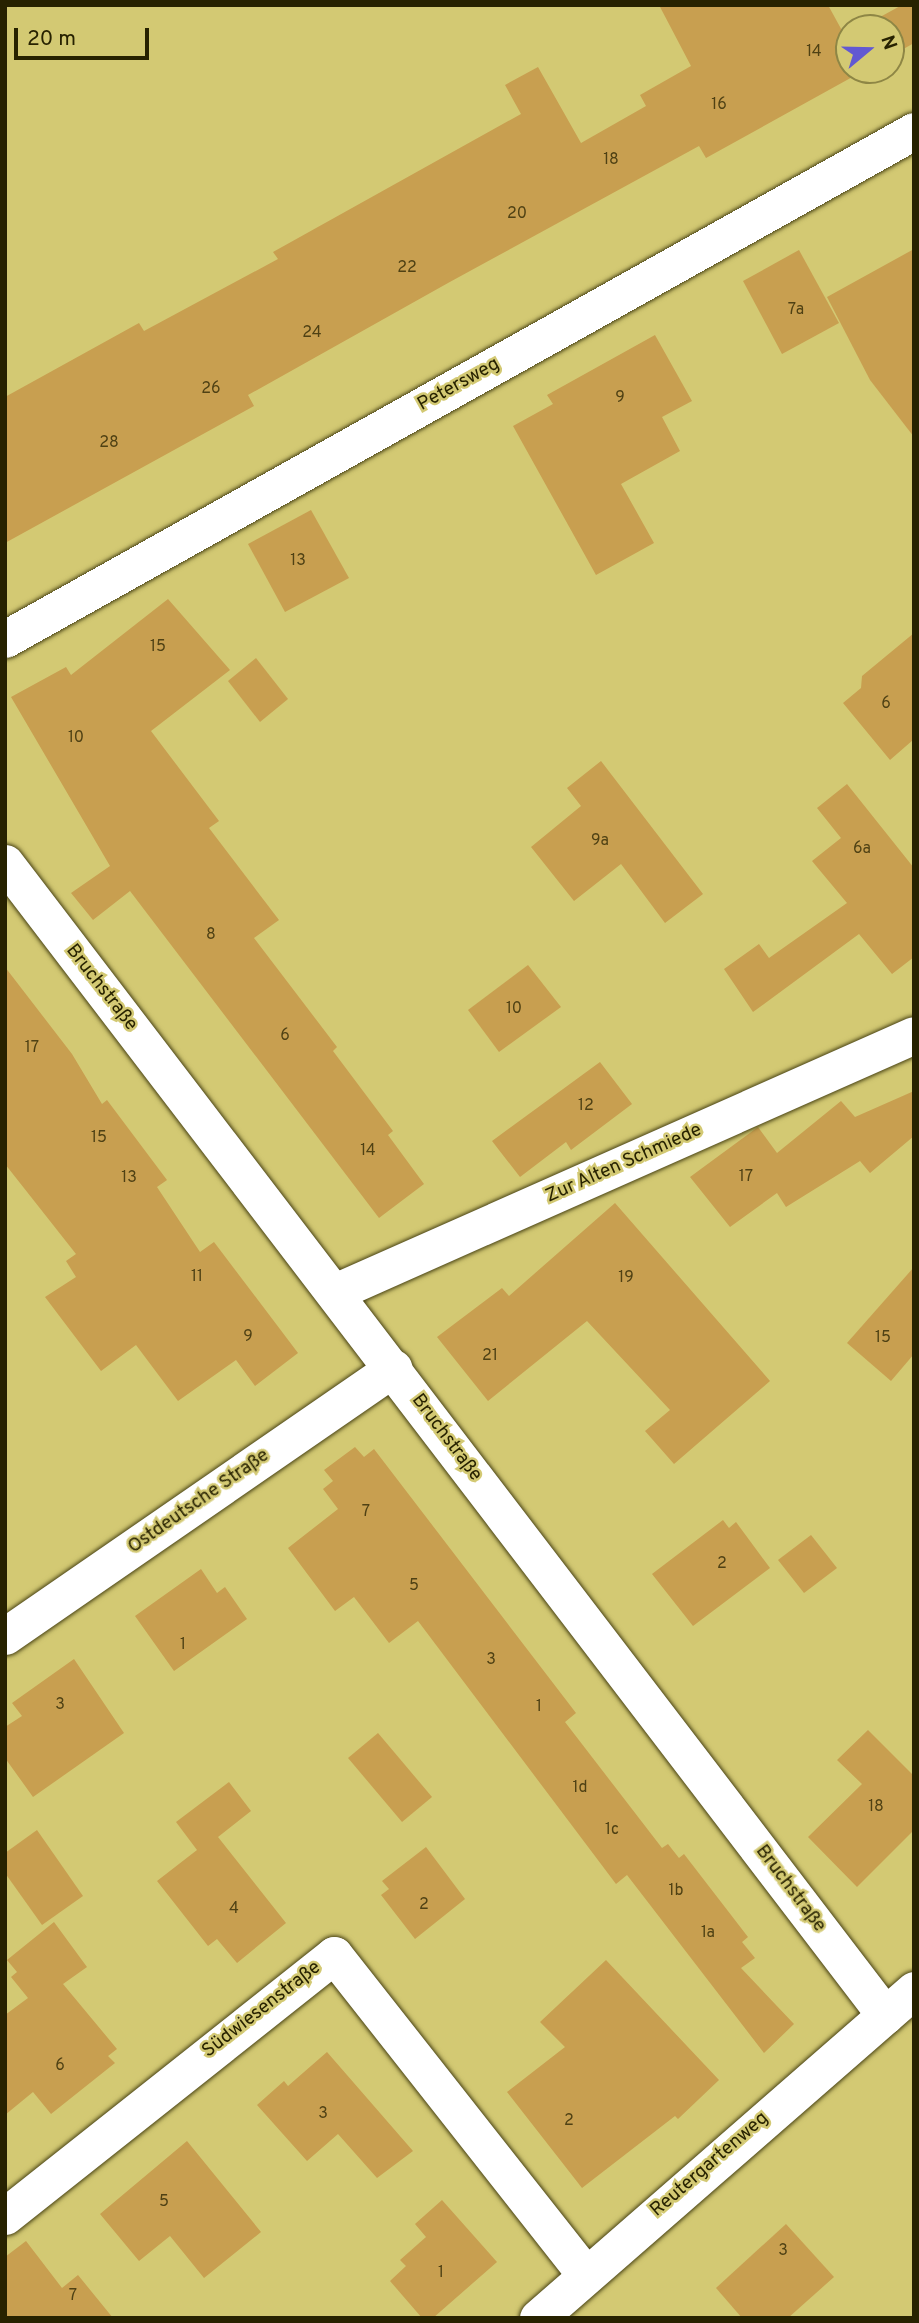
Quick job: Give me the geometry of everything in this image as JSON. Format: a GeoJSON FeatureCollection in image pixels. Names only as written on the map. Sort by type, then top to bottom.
{"type":"FeatureCollection","features":[{"type":"Feature","properties":{"kind":"street","name":"Petersweg"},"geometry":{"type":"LineString","coordinates":[[5,639],[914,131]]}},
{"type":"Feature","properties":{"kind":"street","name":"Bruchstraße"},"geometry":{"type":"LineString","coordinates":[[5,863],[885,2015]]}},
{"type":"Feature","properties":{"kind":"street","name":"Zur Alten Schmiede"},"geometry":{"type":"LineString","coordinates":[[335,1292],[914,1035]]}},
{"type":"Feature","properties":{"kind":"street","name":"Ostdeutsche Straße"},"geometry":{"type":"LineString","coordinates":[[5,1636],[393,1368]]}},
{"type":"Feature","properties":{"kind":"street","name":"Südwiesenstraße"},"geometry":{"type":"LineString","coordinates":[[5,2216],[334,1955],[585,2274]]}},
{"type":"Feature","properties":{"kind":"street","name":"Reutergartenweg"},"geometry":{"type":"LineString","coordinates":[[538,2318],[585,2274],[914,1990]]}},
{"type":"Feature","properties":{"kind":"building"},"geometry":{"type":"Polygon","coordinates":[[[659,5],[828,5],[835,18],[835,84],[840,84],[706,158],[699,146],[448,283],[248,395],[254,406],[5,543],[5,397],[139,323],[144,331],[278,259],[273,252],[521,114],[505,85],[538,67],[581,143],[646,106],[640,95],[691,66],[659,5]]]}},
{"type":"Feature","properties":{"kind":"building"},"geometry":{"type":"Polygon","coordinates":[[[902,5],[914,5],[914,43],[905,48],[905,14],[886,14],[902,5]]]}},
{"type":"Feature","properties":{"kind":"building"},"geometry":{"type":"Polygon","coordinates":[[[914,249],[914,437],[870,380],[827,297],[914,249]]]}},
{"type":"Feature","properties":{"kind":"building"},"geometry":{"type":"Polygon","coordinates":[[[799,250],[839,323],[782,354],[743,281],[799,250]]]}},
{"type":"Feature","properties":{"kind":"building"},"geometry":{"type":"Polygon","coordinates":[[[655,335],[692,401],[662,417],[680,451],[621,484],[654,543],[596,575],[513,426],[553,404],[547,395],[655,335]]]}},
{"type":"Feature","properties":{"kind":"building"},"geometry":{"type":"Polygon","coordinates":[[[311,510],[349,578],[285,612],[248,544],[311,510]]]}},
{"type":"Feature","properties":{"kind":"building"},"geometry":{"type":"Polygon","coordinates":[[[168,599],[230,670],[151,731],[219,821],[209,828],[279,920],[254,938],[337,1047],[333,1051],[393,1131],[388,1135],[424,1184],[379,1218],[130,891],[93,920],[71,893],[110,866],[11,697],[66,667],[71,675],[168,599]]]}},
{"type":"Feature","properties":{"kind":"building"},"geometry":{"type":"Polygon","coordinates":[[[914,633],[913,740],[890,760],[843,703],[861,688],[862,676],[914,633]]]}},
{"type":"Feature","properties":{"kind":"building"},"geometry":{"type":"Polygon","coordinates":[[[256,658],[288,699],[260,722],[228,681],[256,658]]]}},
{"type":"Feature","properties":{"kind":"building"},"geometry":{"type":"Polygon","coordinates":[[[601,761],[703,894],[665,923],[621,864],[574,901],[531,847],[581,806],[567,788],[601,761]]]}},
{"type":"Feature","properties":{"kind":"building"},"geometry":{"type":"Polygon","coordinates":[[[847,784],[914,868],[914,957],[892,974],[859,934],[753,1012],[724,969],[759,944],[769,958],[847,903],[812,861],[841,838],[817,808],[847,784]]]}},
{"type":"Feature","properties":{"kind":"building"},"geometry":{"type":"Polygon","coordinates":[[[528,965],[561,1007],[499,1052],[468,1010],[528,965]]]}},
{"type":"Feature","properties":{"kind":"building"},"geometry":{"type":"Polygon","coordinates":[[[5,967],[72,1054],[102,1104],[107,1100],[167,1180],[157,1187],[200,1252],[214,1242],[298,1353],[255,1386],[236,1360],[178,1401],[136,1345],[101,1371],[45,1297],[76,1277],[66,1261],[76,1254],[5,1164],[5,967]]]}},
{"type":"Feature","properties":{"kind":"building"},"geometry":{"type":"Polygon","coordinates":[[[600,1062],[632,1104],[571,1150],[566,1142],[520,1177],[492,1141],[600,1062]]]}},
{"type":"Feature","properties":{"kind":"building"},"geometry":{"type":"Polygon","coordinates":[[[914,1091],[914,1136],[870,1173],[860,1161],[786,1207],[777,1193],[730,1227],[690,1177],[758,1127],[777,1153],[841,1101],[855,1117],[914,1091]]]}},
{"type":"Feature","properties":{"kind":"building"},"geometry":{"type":"Polygon","coordinates":[[[615,1203],[770,1381],[674,1464],[645,1431],[670,1410],[587,1321],[488,1401],[437,1337],[502,1288],[509,1296],[615,1203]]]}},
{"type":"Feature","properties":{"kind":"building"},"geometry":{"type":"Polygon","coordinates":[[[914,1267],[914,1354],[891,1381],[847,1343],[914,1267]]]}},
{"type":"Feature","properties":{"kind":"building"},"geometry":{"type":"Polygon","coordinates":[[[355,1447],[364,1457],[374,1449],[576,1713],[565,1722],[662,1848],[668,1844],[679,1858],[684,1854],[748,1937],[742,1942],[755,1958],[741,1968],[794,2024],[764,2053],[627,1875],[616,1884],[418,1621],[389,1643],[354,1597],[335,1611],[288,1548],[338,1509],[323,1489],[333,1481],[324,1470],[355,1447]]]}},
{"type":"Feature","properties":{"kind":"building"},"geometry":{"type":"Polygon","coordinates":[[[723,1520],[729,1528],[736,1522],[770,1568],[693,1626],[652,1574],[723,1520]]]}},
{"type":"Feature","properties":{"kind":"building"},"geometry":{"type":"Polygon","coordinates":[[[811,1535],[837,1568],[804,1593],[778,1560],[811,1535]]]}},
{"type":"Feature","properties":{"kind":"building"},"geometry":{"type":"Polygon","coordinates":[[[201,1569],[217,1593],[225,1587],[247,1619],[174,1671],[135,1616],[201,1569]]]}},
{"type":"Feature","properties":{"kind":"building"},"geometry":{"type":"Polygon","coordinates":[[[74,1659],[124,1733],[33,1797],[5,1758],[5,1727],[22,1716],[12,1703],[74,1659]]]}},
{"type":"Feature","properties":{"kind":"building"},"geometry":{"type":"Polygon","coordinates":[[[868,1730],[914,1776],[914,1830],[857,1887],[808,1837],[862,1784],[837,1760],[868,1730]]]}},
{"type":"Feature","properties":{"kind":"building"},"geometry":{"type":"Polygon","coordinates":[[[378,1733],[432,1797],[402,1822],[348,1758],[378,1733]]]}},
{"type":"Feature","properties":{"kind":"building"},"geometry":{"type":"Polygon","coordinates":[[[229,1782],[251,1811],[218,1837],[286,1923],[237,1963],[217,1939],[208,1946],[157,1881],[197,1850],[176,1822],[229,1782]]]}},
{"type":"Feature","properties":{"kind":"building"},"geometry":{"type":"Polygon","coordinates":[[[37,1830],[83,1896],[42,1925],[5,1873],[5,1853],[37,1830]]]}},
{"type":"Feature","properties":{"kind":"building"},"geometry":{"type":"Polygon","coordinates":[[[426,1847],[465,1899],[415,1939],[381,1895],[389,1889],[382,1881],[426,1847]]]}},
{"type":"Feature","properties":{"kind":"building"},"geometry":{"type":"Polygon","coordinates":[[[54,1922],[87,1967],[63,1984],[117,2049],[108,2056],[115,2063],[51,2114],[33,2092],[5,2115],[5,2015],[28,1998],[11,1977],[17,1972],[7,1960],[54,1922]]]}},
{"type":"Feature","properties":{"kind":"building"},"geometry":{"type":"Polygon","coordinates":[[[606,1960],[719,2080],[678,2119],[675,2116],[582,2188],[507,2092],[565,2047],[540,2022],[606,1960]]]}},
{"type":"Feature","properties":{"kind":"building"},"geometry":{"type":"Polygon","coordinates":[[[327,2052],[413,2151],[377,2178],[338,2134],[307,2161],[257,2105],[284,2081],[288,2086],[327,2052]]]}},
{"type":"Feature","properties":{"kind":"building"},"geometry":{"type":"Polygon","coordinates":[[[187,2141],[261,2232],[204,2278],[170,2236],[139,2261],[100,2214],[187,2141]]]}},
{"type":"Feature","properties":{"kind":"building"},"geometry":{"type":"Polygon","coordinates":[[[442,2200],[497,2262],[433,2318],[422,2318],[390,2281],[406,2266],[400,2260],[426,2237],[415,2224],[442,2200]]]}},
{"type":"Feature","properties":{"kind":"building"},"geometry":{"type":"Polygon","coordinates":[[[786,2224],[834,2277],[788,2318],[742,2318],[716,2288],[786,2224]]]}},
{"type":"Feature","properties":{"kind":"building"},"geometry":{"type":"Polygon","coordinates":[[[26,2241],[62,2288],[78,2275],[113,2318],[5,2318],[5,2257],[26,2241]]]}}]}
